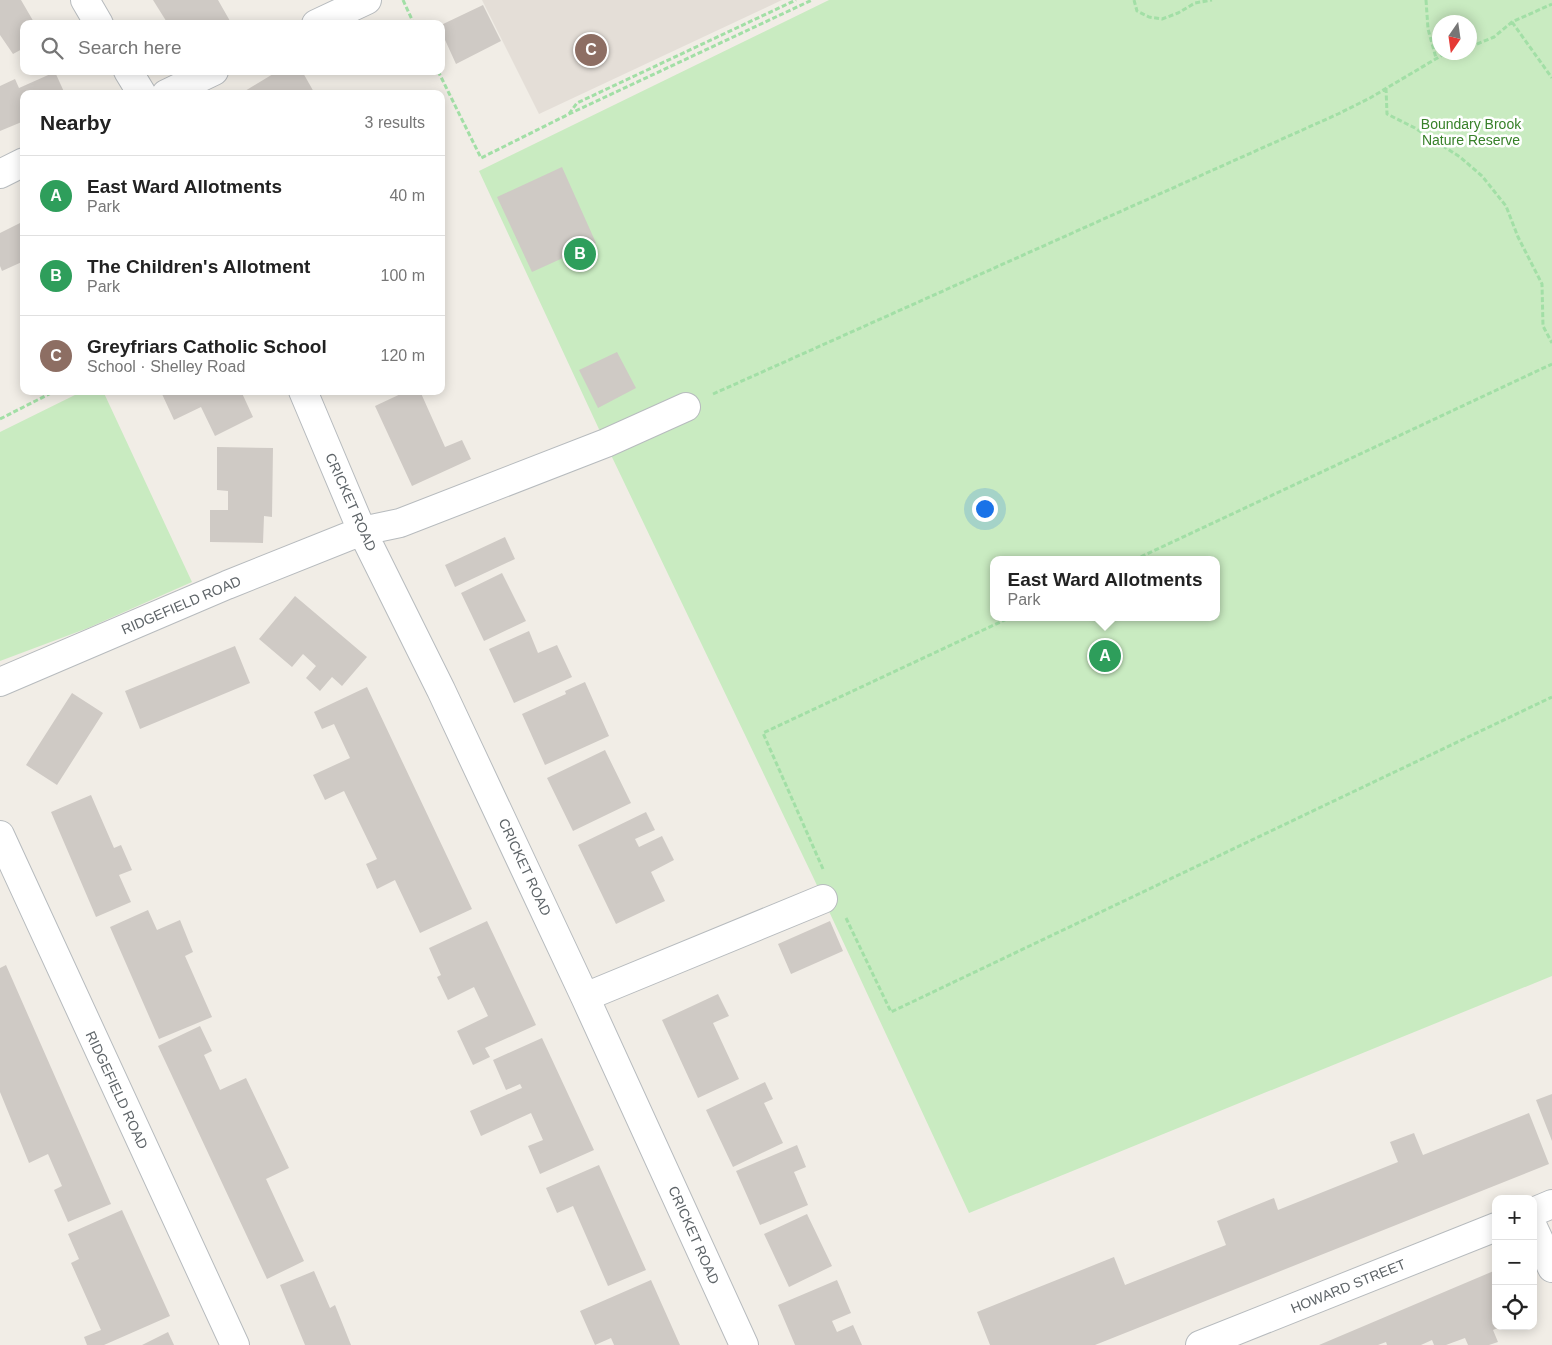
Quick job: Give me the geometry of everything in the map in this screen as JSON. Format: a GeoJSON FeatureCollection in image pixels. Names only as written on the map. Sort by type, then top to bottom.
{"type":"FeatureCollection","features":[{"type":"Feature","properties":{"kind":"street"},"geometry":{"type":"LineString","coordinates":[[85,0],[97,20]]}},
{"type":"Feature","properties":{"kind":"street"},"geometry":{"type":"LineString","coordinates":[[324,20],[367,0]]}},
{"type":"Feature","properties":{"kind":"street"},"geometry":{"type":"LineString","coordinates":[[130,75],[140,90]]}},
{"type":"Feature","properties":{"kind":"street"},"geometry":{"type":"LineString","coordinates":[[174,90],[206,75]]}},
{"type":"Feature","properties":{"kind":"street"},"geometry":{"type":"LineString","coordinates":[[0,174],[20,164]]}},
{"type":"Feature","properties":{"kind":"street","name":"CRICKET ROAD"},"geometry":{"type":"LineString","coordinates":[[305,395],[362,531],[441,690],[585,996],[744,1345]]}},
{"type":"Feature","properties":{"kind":"street","name":"RIDGEFIELD ROAD"},"geometry":{"type":"LineString","coordinates":[[0,682],[228,585],[362,531],[400,523],[606,443],[686,407]]}},
{"type":"Feature","properties":{"kind":"street","name":"RIDGEFIELD ROAD"},"geometry":{"type":"LineString","coordinates":[[0,834],[235,1345]]}},
{"type":"Feature","properties":{"kind":"street"},"geometry":{"type":"LineString","coordinates":[[585,996],[828,896]]}},
{"type":"Feature","properties":{"kind":"street"},"geometry":{"type":"LineString","coordinates":[[1537,1210],[1552,1204]]}},
{"type":"Feature","properties":{"kind":"street","name":"HOWARD STREET"},"geometry":{"type":"LineString","coordinates":[[1208,1343],[1492,1229]]}},
{"type":"Feature","properties":{"kind":"street"},"geometry":{"type":"LineString","coordinates":[[1537,1236],[1552,1268]]}},
{"type":"Feature","properties":{"kind":"path"},"geometry":{"type":"LineString","coordinates":[[403,0],[412,20]]}},
{"type":"Feature","properties":{"kind":"path"},"geometry":{"type":"LineString","coordinates":[[569,114],[576,103],[796,0]]}},
{"type":"Feature","properties":{"kind":"path"},"geometry":{"type":"LineString","coordinates":[[440,75],[481,158],[569,114],[812,0]]}},
{"type":"Feature","properties":{"kind":"path"},"geometry":{"type":"LineString","coordinates":[[1134,0],[1137,11],[1148,17],[1162,19],[1178,14],[1195,3],[1212,0]]}},
{"type":"Feature","properties":{"kind":"path"},"geometry":{"type":"LineString","coordinates":[[1426,0],[1428,29],[1432,44]]}},
{"type":"Feature","properties":{"kind":"path"},"geometry":{"type":"LineString","coordinates":[[1477,44],[1494,37],[1512,22],[1552,4]]}},
{"type":"Feature","properties":{"kind":"path"},"geometry":{"type":"LineString","coordinates":[[1512,22],[1552,78]]}},
{"type":"Feature","properties":{"kind":"path"},"geometry":{"type":"LineString","coordinates":[[686,407],[1338,114],[1433,60]]}},
{"type":"Feature","properties":{"kind":"path"},"geometry":{"type":"LineString","coordinates":[[1386,88],[1387,114],[1415,128],[1460,157],[1482,176],[1506,206],[1518,237],[1542,284],[1543,326],[1552,343]]}},
{"type":"Feature","properties":{"kind":"path"},"geometry":{"type":"LineString","coordinates":[[1143,556],[1552,364]]}},
{"type":"Feature","properties":{"kind":"path"},"geometry":{"type":"LineString","coordinates":[[0,419],[47,395]]}},
{"type":"Feature","properties":{"kind":"path"},"geometry":{"type":"LineString","coordinates":[[1002,621],[763,733],[828,896],[891,1012],[1552,697]]}},
{"type":"Feature","properties":{"kind":"shaded area"},"geometry":{"type":"Polygon","coordinates":[[[482,0],[782,0],[539,114],[482,0]]]}},
{"type":"Feature","properties":{"kind":"green space","name":"Boundary Brook Nature Reserve"},"geometry":{"type":"Polygon","coordinates":[[[829,0],[1552,0],[1552,976],[969,1213],[814,879],[611,455],[479,171],[829,0]]]}},
{"type":"Feature","properties":{"kind":"green space"},"geometry":{"type":"Polygon","coordinates":[[[75,395],[105,395],[192,582],[88,628],[0,661],[0,432],[75,395]]]}},
{"type":"Feature","properties":{"kind":"building"},"geometry":{"type":"Polygon","coordinates":[[[0,0],[21,0],[33,20],[20,20],[20,50],[13,54],[0,35],[0,0]]]}},
{"type":"Feature","properties":{"kind":"building"},"geometry":{"type":"Polygon","coordinates":[[[153,0],[218,0],[229,20],[166,20],[153,0]]]}},
{"type":"Feature","properties":{"kind":"building"},"geometry":{"type":"Polygon","coordinates":[[[483,5],[501,41],[456,64],[445,40],[445,23],[483,5]]]}},
{"type":"Feature","properties":{"kind":"building"},"geometry":{"type":"Polygon","coordinates":[[[48,75],[56,75],[63,90],[20,90],[20,123],[0,131],[0,86],[15,79],[19,88],[48,75]]]}},
{"type":"Feature","properties":{"kind":"building"},"geometry":{"type":"Polygon","coordinates":[[[271,75],[304,75],[313,90],[247,90],[271,75]]]}},
{"type":"Feature","properties":{"kind":"building"},"geometry":{"type":"Polygon","coordinates":[[[562,167],[596,243],[532,272],[497,197],[562,167]]]}},
{"type":"Feature","properties":{"kind":"building"},"geometry":{"type":"Polygon","coordinates":[[[20,223],[20,263],[2,271],[0,266],[0,233],[20,223]]]}},
{"type":"Feature","properties":{"kind":"building"},"geometry":{"type":"Polygon","coordinates":[[[617,352],[636,388],[598,408],[579,370],[617,352]]]}},
{"type":"Feature","properties":{"kind":"building"},"geometry":{"type":"Polygon","coordinates":[[[162,395],[243,395],[253,417],[215,436],[201,407],[174,420],[162,395]]]}},
{"type":"Feature","properties":{"kind":"building"},"geometry":{"type":"Polygon","coordinates":[[[398,395],[422,395],[445,447],[462,440],[471,459],[412,486],[375,406],[398,395]]]}},
{"type":"Feature","properties":{"kind":"building"},"geometry":{"type":"Polygon","coordinates":[[[217,447],[273,448],[272,517],[264,516],[263,543],[210,542],[210,510],[228,510],[228,491],[217,490],[217,447]]]}},
{"type":"Feature","properties":{"kind":"building"},"geometry":{"type":"Polygon","coordinates":[[[505,537],[515,559],[455,587],[445,565],[505,537]]]}},
{"type":"Feature","properties":{"kind":"building"},"geometry":{"type":"Polygon","coordinates":[[[502,573],[526,621],[484,641],[461,593],[502,573]]]}},
{"type":"Feature","properties":{"kind":"building"},"geometry":{"type":"Polygon","coordinates":[[[295,596],[367,657],[342,686],[332,677],[320,691],[306,678],[316,666],[303,654],[292,667],[259,639],[295,596]]]}},
{"type":"Feature","properties":{"kind":"building"},"geometry":{"type":"Polygon","coordinates":[[[529,631],[538,653],[557,645],[572,677],[514,703],[489,649],[529,631]]]}},
{"type":"Feature","properties":{"kind":"building"},"geometry":{"type":"Polygon","coordinates":[[[235,646],[250,683],[140,729],[125,691],[235,646]]]}},
{"type":"Feature","properties":{"kind":"building"},"geometry":{"type":"Polygon","coordinates":[[[585,682],[609,736],[545,765],[522,714],[566,694],[565,691],[585,682]]]}},
{"type":"Feature","properties":{"kind":"building"},"geometry":{"type":"Polygon","coordinates":[[[367,687],[472,909],[420,933],[395,880],[377,889],[366,864],[377,859],[344,791],[325,800],[313,775],[350,758],[334,724],[322,729],[314,712],[367,687]]]}},
{"type":"Feature","properties":{"kind":"building"},"geometry":{"type":"Polygon","coordinates":[[[72,693],[103,713],[57,785],[26,765],[72,693]]]}},
{"type":"Feature","properties":{"kind":"building"},"geometry":{"type":"Polygon","coordinates":[[[605,750],[631,803],[573,831],[547,778],[605,750]]]}},
{"type":"Feature","properties":{"kind":"building"},"geometry":{"type":"Polygon","coordinates":[[[91,795],[114,848],[121,845],[132,870],[119,875],[131,902],[96,917],[51,812],[91,795]]]}},
{"type":"Feature","properties":{"kind":"building"},"geometry":{"type":"Polygon","coordinates":[[[646,812],[655,830],[635,839],[639,847],[662,836],[674,860],[651,872],[665,901],[616,924],[578,845],[646,812]]]}},
{"type":"Feature","properties":{"kind":"building"},"geometry":{"type":"Polygon","coordinates":[[[148,910],[157,930],[180,920],[193,952],[185,956],[212,1017],[159,1039],[110,927],[148,910]]]}},
{"type":"Feature","properties":{"kind":"building"},"geometry":{"type":"Polygon","coordinates":[[[487,921],[536,1025],[485,1048],[490,1057],[473,1065],[457,1031],[488,1016],[474,987],[448,1000],[437,977],[441,975],[429,948],[487,921]]]}},
{"type":"Feature","properties":{"kind":"building"},"geometry":{"type":"Polygon","coordinates":[[[830,921],[843,951],[791,974],[778,944],[830,921]]]}},
{"type":"Feature","properties":{"kind":"building"},"geometry":{"type":"Polygon","coordinates":[[[6,965],[111,1204],[68,1222],[54,1190],[62,1186],[48,1154],[29,1163],[0,1092],[0,968],[6,965]]]}},
{"type":"Feature","properties":{"kind":"building"},"geometry":{"type":"Polygon","coordinates":[[[718,994],[729,1016],[713,1023],[739,1079],[698,1098],[662,1020],[718,994]]]}},
{"type":"Feature","properties":{"kind":"building"},"geometry":{"type":"Polygon","coordinates":[[[200,1026],[212,1051],[204,1055],[220,1090],[246,1078],[289,1168],[266,1179],[304,1261],[267,1279],[158,1046],[200,1026]]]}},
{"type":"Feature","properties":{"kind":"building"},"geometry":{"type":"Polygon","coordinates":[[[542,1038],[594,1150],[540,1174],[528,1146],[543,1140],[531,1113],[481,1136],[470,1111],[522,1088],[520,1084],[506,1090],[493,1060],[542,1038]]]}},
{"type":"Feature","properties":{"kind":"building"},"geometry":{"type":"Polygon","coordinates":[[[765,1082],[773,1099],[764,1103],[783,1143],[733,1167],[706,1110],[765,1082]]]}},
{"type":"Feature","properties":{"kind":"building"},"geometry":{"type":"Polygon","coordinates":[[[1552,1094],[1552,1141],[1536,1100],[1552,1094]]]}},
{"type":"Feature","properties":{"kind":"building"},"geometry":{"type":"Polygon","coordinates":[[[1529,1113],[1549,1164],[1095,1345],[990,1345],[977,1312],[1114,1257],[1125,1285],[1226,1245],[1217,1221],[1274,1198],[1278,1210],[1398,1162],[1390,1142],[1414,1133],[1423,1155],[1529,1113]]]}},
{"type":"Feature","properties":{"kind":"building"},"geometry":{"type":"Polygon","coordinates":[[[797,1145],[806,1167],[794,1172],[808,1205],[760,1225],[736,1171],[797,1145]]]}},
{"type":"Feature","properties":{"kind":"building"},"geometry":{"type":"Polygon","coordinates":[[[599,1165],[646,1270],[608,1286],[573,1206],[557,1213],[546,1188],[599,1165]]]}},
{"type":"Feature","properties":{"kind":"building"},"geometry":{"type":"Polygon","coordinates":[[[122,1210],[170,1316],[104,1345],[87,1345],[84,1337],[101,1330],[71,1263],[79,1259],[68,1234],[122,1210]]]}},
{"type":"Feature","properties":{"kind":"building"},"geometry":{"type":"Polygon","coordinates":[[[807,1214],[832,1266],[789,1287],[764,1234],[807,1214]]]}},
{"type":"Feature","properties":{"kind":"building"},"geometry":{"type":"Polygon","coordinates":[[[314,1271],[330,1308],[335,1305],[351,1345],[305,1345],[280,1285],[314,1271]]]}},
{"type":"Feature","properties":{"kind":"building"},"geometry":{"type":"Polygon","coordinates":[[[1492,1272],[1492,1330],[1498,1342],[1489,1345],[1468,1345],[1465,1338],[1446,1345],[1434,1345],[1432,1340],[1421,1345],[1387,1345],[1386,1342],[1378,1345],[1319,1345],[1492,1272]]]}},
{"type":"Feature","properties":{"kind":"building"},"geometry":{"type":"Polygon","coordinates":[[[651,1280],[680,1345],[614,1345],[611,1338],[595,1345],[580,1311],[651,1280]]]}},
{"type":"Feature","properties":{"kind":"building"},"geometry":{"type":"Polygon","coordinates":[[[837,1280],[851,1313],[832,1321],[837,1332],[853,1325],[862,1345],[795,1345],[778,1305],[837,1280]]]}},
{"type":"Feature","properties":{"kind":"building"},"geometry":{"type":"Polygon","coordinates":[[[168,1332],[174,1345],[142,1345],[168,1332]]]}},
{"type":"Feature","properties":{"kind":"place","name":"Greyfriars Catholic School"},"geometry":{"type":"Point","coordinates":[591,50]}},
{"type":"Feature","properties":{"kind":"place","name":"The Children's Allotment"},"geometry":{"type":"Point","coordinates":[580,254]}},
{"type":"Feature","properties":{"kind":"place","name":"East Ward Allotments"},"geometry":{"type":"Point","coordinates":[1105,656]}}]}
